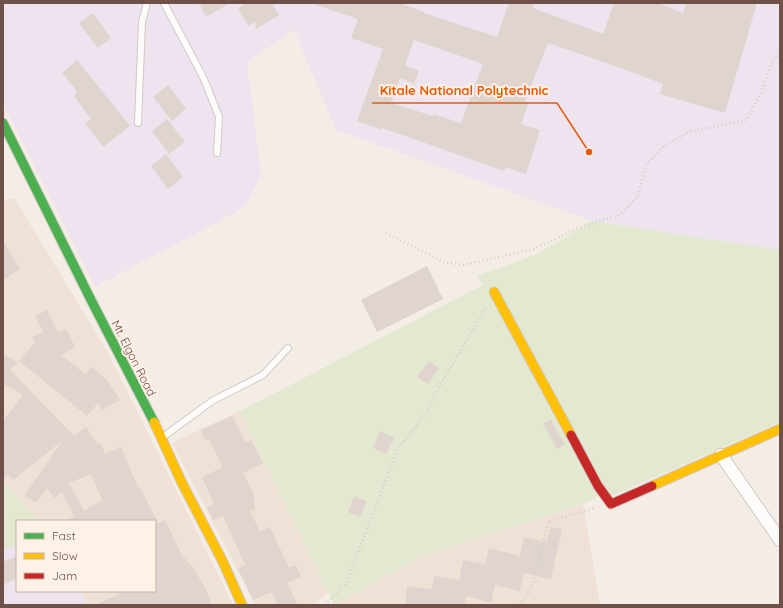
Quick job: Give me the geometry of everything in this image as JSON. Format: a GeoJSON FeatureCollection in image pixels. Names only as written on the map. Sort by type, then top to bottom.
{"type":"FeatureCollection","features":[{"type":"Feature","properties":{"kind":"street","name":"Mt. Elgon Road"},"geometry":{"type":"LineString","coordinates":[[3,124],[162,438],[182,483],[223,562],[242,605]]}},
{"type":"Feature","properties":{"kind":"street"},"geometry":{"type":"LineString","coordinates":[[494,292],[598,486],[611,504],[780,429]]}},
{"type":"Feature","properties":{"kind":"street"},"geometry":{"type":"LineString","coordinates":[[721,455],[780,540]]}},
{"type":"Feature","properties":{"kind":"lane"},"geometry":{"type":"LineString","coordinates":[[138,123],[142,22],[147,3]]}},
{"type":"Feature","properties":{"kind":"lane"},"geometry":{"type":"LineString","coordinates":[[164,3],[204,79],[219,117],[217,153]]}},
{"type":"Feature","properties":{"kind":"lane"},"geometry":{"type":"LineString","coordinates":[[162,438],[212,401],[263,375],[288,348]]}},
{"type":"Feature","properties":{"kind":"path"},"geometry":{"type":"LineString","coordinates":[[386,233],[444,262],[464,266],[534,249],[580,227],[620,215],[638,196],[647,163],[664,146],[688,132],[747,120],[760,95],[773,60],[780,52]]}},
{"type":"Feature","properties":{"kind":"path"},"geometry":{"type":"LineString","coordinates":[[325,605],[347,582],[397,450],[427,412],[439,387],[474,329],[494,292]]}},
{"type":"Feature","properties":{"kind":"path"},"geometry":{"type":"LineString","coordinates":[[513,605],[521,601],[534,581],[544,535],[549,521],[611,504]]}},
{"type":"Feature","properties":{"kind":"shaded area"},"geometry":{"type":"Polygon","coordinates":[[[3,3],[780,3],[780,250],[592,221],[336,130],[294,30],[247,62],[261,174],[245,206],[95,287],[3,104],[3,3]]]}},
{"type":"Feature","properties":{"kind":"shaded area"},"geometry":{"type":"Polygon","coordinates":[[[14,198],[108,353],[233,605],[87,605],[80,592],[156,592],[156,520],[38,520],[3,480],[3,200],[14,198]]]}},
{"type":"Feature","properties":{"kind":"shaded area"},"geometry":{"type":"Polygon","coordinates":[[[240,411],[328,593],[313,605],[256,605],[172,443],[240,411]]]}},
{"type":"Feature","properties":{"kind":"shaded area"},"geometry":{"type":"Polygon","coordinates":[[[583,504],[600,605],[334,605],[419,558],[583,504]]]}},
{"type":"Feature","properties":{"kind":"shaded area"},"geometry":{"type":"Polygon","coordinates":[[[16,545],[16,592],[80,592],[87,605],[3,605],[3,550],[16,545]]]}},
{"type":"Feature","properties":{"kind":"green space"},"geometry":{"type":"Polygon","coordinates":[[[592,221],[780,250],[780,422],[612,496],[608,491],[583,504],[419,558],[334,605],[240,411],[483,285],[477,276],[535,255],[592,221]]]}},
{"type":"Feature","properties":{"kind":"green space"},"geometry":{"type":"Polygon","coordinates":[[[3,480],[38,520],[16,520],[16,545],[3,550],[3,480]]]}},
{"type":"Feature","properties":{"kind":"building"},"geometry":{"type":"Polygon","coordinates":[[[199,3],[230,3],[206,17],[199,3]]]}},
{"type":"Feature","properties":{"kind":"building"},"geometry":{"type":"Polygon","coordinates":[[[246,3],[272,3],[279,15],[256,29],[255,22],[248,26],[238,8],[246,3]]]}},
{"type":"Feature","properties":{"kind":"building"},"geometry":{"type":"Polygon","coordinates":[[[316,3],[400,3],[424,13],[497,37],[509,3],[535,3],[533,8],[603,34],[614,3],[658,3],[683,13],[686,3],[757,3],[725,113],[660,94],[663,84],[548,43],[525,101],[529,102],[521,124],[540,130],[526,174],[505,167],[504,171],[382,128],[382,130],[357,121],[383,49],[351,38],[358,19],[316,5],[316,3]],[[414,40],[405,65],[419,71],[414,84],[400,78],[391,103],[461,123],[483,64],[414,40]]]}},
{"type":"Feature","properties":{"kind":"building"},"geometry":{"type":"Polygon","coordinates":[[[93,13],[111,38],[98,48],[79,23],[93,13]]]}},
{"type":"Feature","properties":{"kind":"building"},"geometry":{"type":"Polygon","coordinates":[[[77,60],[130,126],[103,147],[85,123],[91,119],[74,96],[77,91],[62,73],[77,60]]]}},
{"type":"Feature","properties":{"kind":"building"},"geometry":{"type":"Polygon","coordinates":[[[168,85],[186,109],[172,121],[153,97],[168,85]]]}},
{"type":"Feature","properties":{"kind":"building"},"geometry":{"type":"Polygon","coordinates":[[[167,119],[185,142],[169,154],[152,131],[167,119]]]}},
{"type":"Feature","properties":{"kind":"building"},"geometry":{"type":"Polygon","coordinates":[[[166,154],[183,177],[168,189],[151,166],[166,154]]]}},
{"type":"Feature","properties":{"kind":"building"},"geometry":{"type":"Polygon","coordinates":[[[3,241],[20,269],[3,280],[3,241]]]}},
{"type":"Feature","properties":{"kind":"building"},"geometry":{"type":"Polygon","coordinates":[[[427,266],[443,299],[377,332],[361,300],[427,266]]]}},
{"type":"Feature","properties":{"kind":"building"},"geometry":{"type":"Polygon","coordinates":[[[47,310],[58,333],[66,329],[75,347],[61,355],[85,374],[92,367],[107,380],[120,400],[102,410],[98,403],[87,416],[19,361],[35,342],[32,337],[43,332],[35,316],[47,310]]]}},
{"type":"Feature","properties":{"kind":"building"},"geometry":{"type":"Polygon","coordinates":[[[3,354],[18,362],[10,370],[74,436],[86,427],[98,445],[101,444],[105,454],[121,447],[138,488],[140,487],[157,521],[68,520],[74,516],[62,492],[55,498],[47,488],[36,503],[25,495],[62,441],[13,480],[8,474],[3,478],[3,421],[23,395],[3,383],[3,354]],[[91,474],[69,483],[84,511],[102,500],[91,474]]]}},
{"type":"Feature","properties":{"kind":"building"},"geometry":{"type":"Polygon","coordinates":[[[429,361],[439,368],[428,384],[417,377],[429,361]]]}},
{"type":"Feature","properties":{"kind":"building"},"geometry":{"type":"Polygon","coordinates":[[[232,416],[245,442],[251,440],[263,463],[243,473],[253,492],[255,509],[250,511],[260,531],[270,527],[289,568],[296,565],[301,577],[287,583],[298,605],[278,605],[271,592],[253,600],[238,569],[245,565],[223,516],[213,520],[207,507],[214,504],[202,477],[223,467],[209,439],[205,440],[201,430],[232,416]]]}},
{"type":"Feature","properties":{"kind":"building"},"geometry":{"type":"Polygon","coordinates":[[[551,419],[565,445],[557,449],[543,424],[551,419]]]}},
{"type":"Feature","properties":{"kind":"building"},"geometry":{"type":"Polygon","coordinates":[[[380,431],[394,438],[386,454],[373,448],[380,431]]]}},
{"type":"Feature","properties":{"kind":"building"},"geometry":{"type":"Polygon","coordinates":[[[354,496],[367,501],[360,517],[348,512],[354,496]]]}},
{"type":"Feature","properties":{"kind":"building"},"geometry":{"type":"Polygon","coordinates":[[[165,520],[182,555],[193,568],[205,587],[212,605],[95,605],[119,594],[118,592],[156,592],[156,524],[165,520]]]}},
{"type":"Feature","properties":{"kind":"building"},"geometry":{"type":"Polygon","coordinates":[[[551,527],[562,529],[551,579],[524,573],[520,591],[495,585],[491,603],[466,596],[464,605],[405,605],[407,586],[432,589],[434,576],[459,580],[463,560],[485,564],[489,548],[520,556],[524,537],[547,542],[551,527]]]}},
{"type":"Feature","properties":{"kind":"building"},"geometry":{"type":"Polygon","coordinates":[[[16,556],[16,578],[3,585],[3,562],[16,556]]]}},
{"type":"Feature","properties":{"kind":"traffic: fast"},"geometry":{"type":"LineString","coordinates":[[3,123],[92,302],[154,422]]}},
{"type":"Feature","properties":{"kind":"traffic: slow"},"geometry":{"type":"LineString","coordinates":[[494,292],[571,435]]}},
{"type":"Feature","properties":{"kind":"traffic: slow"},"geometry":{"type":"LineString","coordinates":[[154,422],[182,483],[223,562],[242,605]]}},
{"type":"Feature","properties":{"kind":"traffic: slow"},"geometry":{"type":"LineString","coordinates":[[652,486],[780,429]]}},
{"type":"Feature","properties":{"kind":"traffic: jam"},"geometry":{"type":"LineString","coordinates":[[571,435],[598,486],[611,504],[652,486]]}},
{"type":"Feature","properties":{"kind":"place","name":"Kitale National Polytechnic"},"geometry":{"type":"Point","coordinates":[589,152]}}]}
